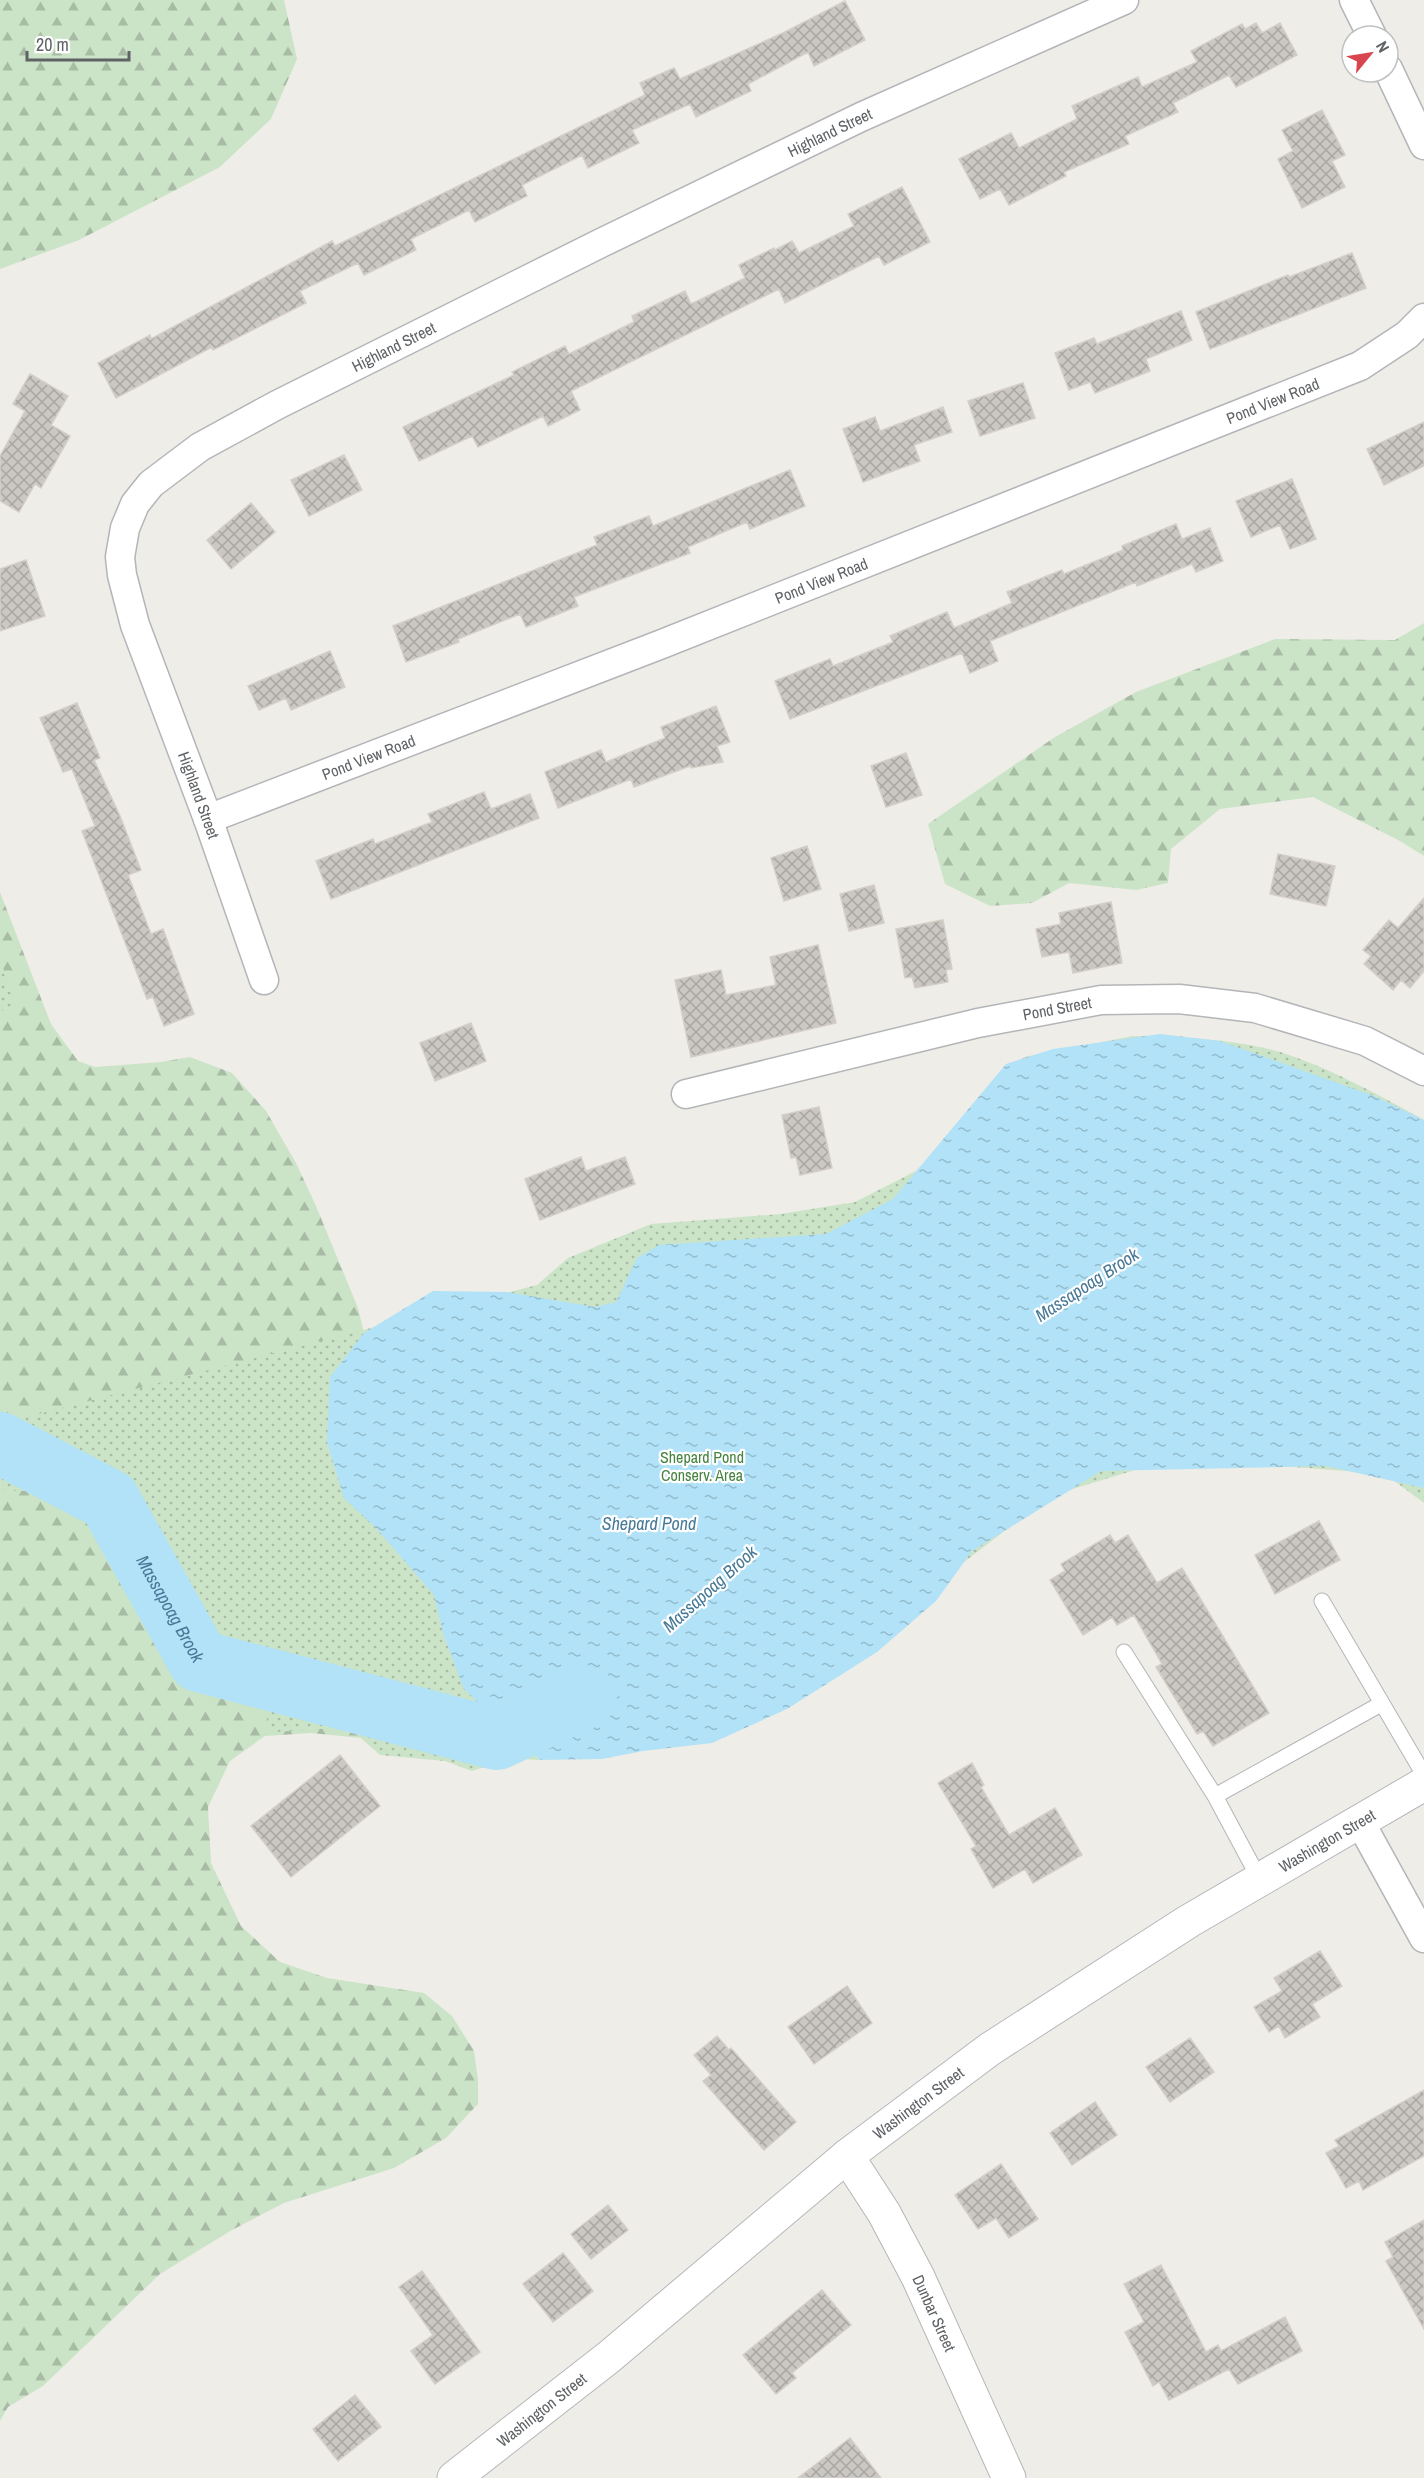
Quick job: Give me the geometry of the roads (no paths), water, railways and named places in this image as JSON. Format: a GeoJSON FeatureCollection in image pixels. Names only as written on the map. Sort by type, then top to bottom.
{"type":"FeatureCollection","features":[{"type":"Feature","properties":{"kind":"main road","name":"Washington Street"},"geometry":{"type":"LineString","coordinates":[[454,2478],[609,2357],[847,2156],[942,2083],[1030,2022],[1189,1921],[1424,1785]]}},
{"type":"Feature","properties":{"kind":"main road","name":"Dunbar Street"},"geometry":{"type":"LineString","coordinates":[[847,2156],[884,2213],[904,2251],[1010,2478]]}},
{"type":"Feature","properties":{"kind":"street","name":"Highland Street"},"geometry":{"type":"LineString","coordinates":[[264,980],[208,819],[135,625],[122,575],[120,557],[125,528],[135,504],[151,484],[200,447],[277,405],[591,248],[861,117],[1124,0]]}},
{"type":"Feature","properties":{"kind":"street"},"geometry":{"type":"LineString","coordinates":[[1354,0],[1366,24]]}},
{"type":"Feature","properties":{"kind":"street"},"geometry":{"type":"LineString","coordinates":[[1395,84],[1424,145]]}},
{"type":"Feature","properties":{"kind":"street","name":"Pond View Road"},"geometry":{"type":"LineString","coordinates":[[208,819],[673,640],[1360,366],[1407,334],[1424,318]]}},
{"type":"Feature","properties":{"kind":"street","name":"Pond Street"},"geometry":{"type":"LineString","coordinates":[[686,1094],[978,1023],[1101,1000],[1179,999],[1255,1008],[1365,1041],[1424,1071]]}},
{"type":"Feature","properties":{"kind":"street"},"geometry":{"type":"LineString","coordinates":[[1360,1822],[1424,1938]]}},
{"type":"Feature","properties":{"kind":"lane"},"geometry":{"type":"LineString","coordinates":[[1322,1601],[1424,1775]]}},
{"type":"Feature","properties":{"kind":"lane"},"geometry":{"type":"LineString","coordinates":[[1124,1652],[1215,1796],[1260,1880]]}},
{"type":"Feature","properties":{"kind":"lane"},"geometry":{"type":"LineString","coordinates":[[1215,1796],[1381,1704]]}},
{"type":"Feature","properties":{"kind":"water","name":"Shepard Pond"},"geometry":{"type":"Polygon","coordinates":[[[1160,1034],[1220,1041],[1374,1096],[1424,1120],[1424,1488],[1326,1466],[1101,1471],[972,1551],[936,1601],[877,1652],[787,1709],[712,1743],[643,1751],[602,1759],[540,1760],[464,1689],[444,1636],[434,1595],[376,1528],[344,1498],[327,1442],[330,1377],[364,1333],[433,1291],[507,1292],[595,1307],[616,1302],[637,1258],[659,1245],[826,1234],[893,1199],[1006,1064],[1053,1049],[1160,1034]]]}},
{"type":"Feature","properties":{"kind":"waterway","name":"Massapoag Brook"},"geometry":{"type":"LineString","coordinates":[[0,1443],[109,1500],[199,1661],[497,1739],[586,1697]]}},
{"type":"Feature","properties":{"kind":"park label","name":"Shepard Pond Conserv. Area"},"geometry":{"type":"Point","coordinates":[702,1466]}}]}
